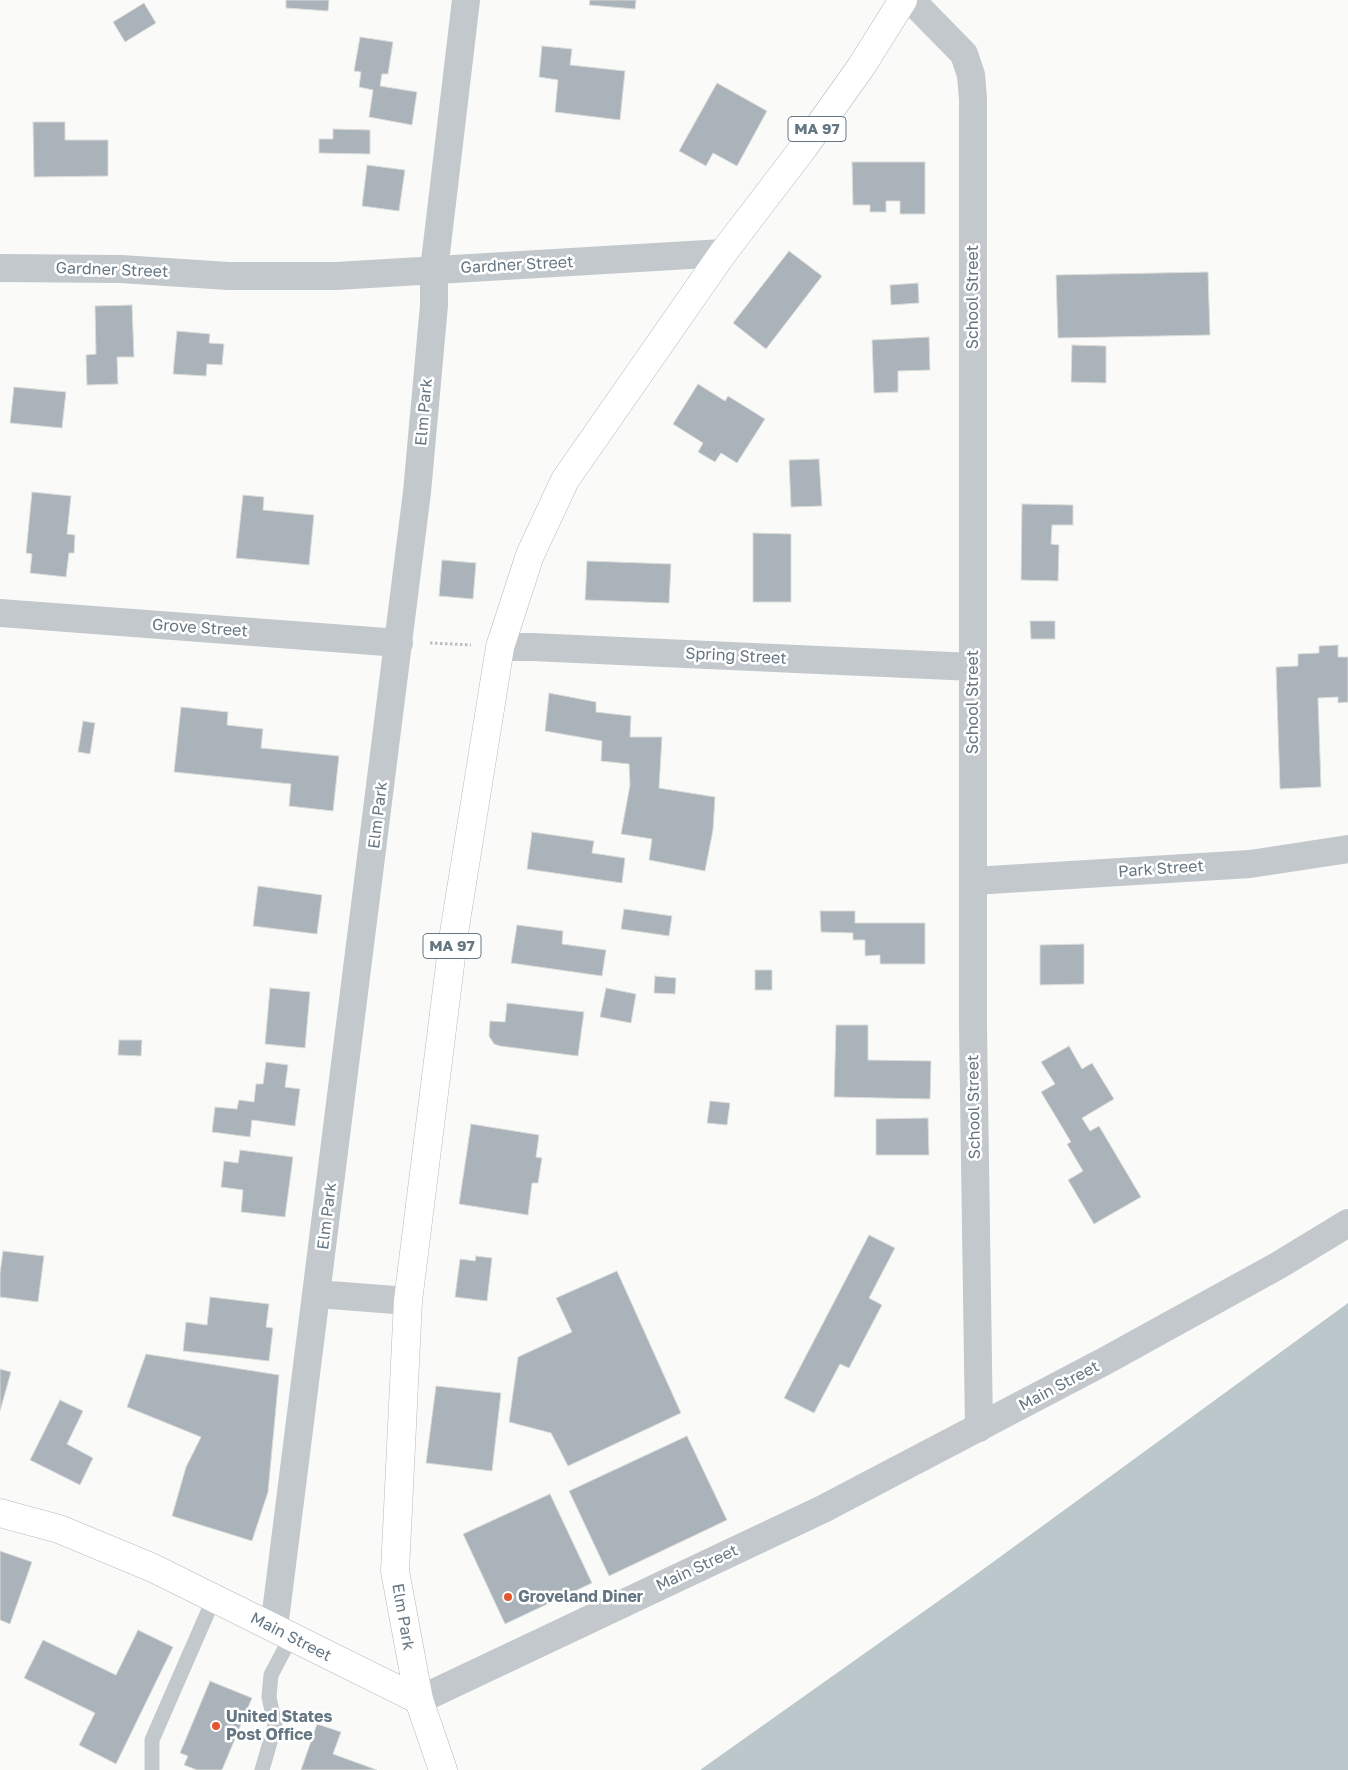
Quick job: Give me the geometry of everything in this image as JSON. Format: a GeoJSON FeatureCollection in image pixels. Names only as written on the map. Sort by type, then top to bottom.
{"type":"FeatureCollection","features":[{"type":"Feature","properties":{"kind":"main road","name":"MA 97"},"geometry":{"type":"LineString","coordinates":[[723,253],[804,148],[861,67],[903,0]]}},
{"type":"Feature","properties":{"kind":"main road","name":"Elm Park"},"geometry":{"type":"LineString","coordinates":[[418,1700],[395,1571],[408,1301],[454,933],[500,647],[530,555],[565,480],[723,253]]}},
{"type":"Feature","properties":{"kind":"main road","name":"Main Street"},"geometry":{"type":"LineString","coordinates":[[0,1513],[59,1528],[153,1568],[418,1700]]}},
{"type":"Feature","properties":{"kind":"main road","name":"MA 97"},"geometry":{"type":"LineString","coordinates":[[418,1700],[444,1770]]}},
{"type":"Feature","properties":{"kind":"street","name":"Elm Park"},"geometry":{"type":"LineString","coordinates":[[282,1632],[316,1294],[417,492],[434,305],[434,270],[466,0]]}},
{"type":"Feature","properties":{"kind":"street","name":"School Street"},"geometry":{"type":"LineString","coordinates":[[911,0],[964,54],[971,75],[973,99],[973,1028],[979,1428]]}},
{"type":"Feature","properties":{"kind":"street","name":"Gardner Street"},"geometry":{"type":"LineString","coordinates":[[0,268],[121,269],[228,276],[336,276],[723,253]]}},
{"type":"Feature","properties":{"kind":"street","name":"Grove Street"},"geometry":{"type":"LineString","coordinates":[[0,613],[399,643]]}},
{"type":"Feature","properties":{"kind":"street","name":"Spring Street"},"geometry":{"type":"LineString","coordinates":[[500,647],[532,646],[973,668]]}},
{"type":"Feature","properties":{"kind":"street","name":"Park Street"},"geometry":{"type":"LineString","coordinates":[[973,881],[1250,864],[1348,849]]}},
{"type":"Feature","properties":{"kind":"street","name":"Main Street"},"geometry":{"type":"LineString","coordinates":[[418,1700],[823,1509],[1148,1337],[1348,1223]]}},
{"type":"Feature","properties":{"kind":"street"},"geometry":{"type":"LineString","coordinates":[[316,1294],[408,1301]]}},
{"type":"Feature","properties":{"kind":"lane"},"geometry":{"type":"LineString","coordinates":[[152,1770],[152,1740],[214,1598]]}},
{"type":"Feature","properties":{"kind":"lane"},"geometry":{"type":"LineString","coordinates":[[262,1770],[275,1725],[269,1697],[282,1632]]}},
{"type":"Feature","properties":{"kind":"path"},"geometry":{"type":"LineString","coordinates":[[399,643],[447,643],[500,647]]}},
{"type":"Feature","properties":{"kind":"shaded area"},"geometry":{"type":"Polygon","coordinates":[[[1348,1303],[1348,1770],[700,1770],[978,1573],[1348,1303]]]}},
{"type":"Feature","properties":{"kind":"building"},"geometry":{"type":"Polygon","coordinates":[[[286,0],[329,0],[328,11],[286,8],[286,0]]]}},
{"type":"Feature","properties":{"kind":"building"},"geometry":{"type":"Polygon","coordinates":[[[590,0],[636,0],[635,9],[589,5],[590,0]]]}},
{"type":"Feature","properties":{"kind":"building"},"geometry":{"type":"Polygon","coordinates":[[[144,3],[156,23],[125,42],[113,22],[144,3]]]}},
{"type":"Feature","properties":{"kind":"building"},"geometry":{"type":"Polygon","coordinates":[[[360,37],[393,42],[388,74],[382,74],[380,86],[417,92],[412,125],[369,117],[373,90],[359,87],[361,72],[354,71],[360,37]]]}},
{"type":"Feature","properties":{"kind":"building"},"geometry":{"type":"Polygon","coordinates":[[[542,46],[572,49],[570,65],[625,71],[620,120],[555,112],[558,80],[539,77],[542,46]]]}},
{"type":"Feature","properties":{"kind":"building"},"geometry":{"type":"Polygon","coordinates":[[[717,83],[767,111],[737,166],[713,153],[706,166],[679,151],[717,83]]]}},
{"type":"Feature","properties":{"kind":"building"},"geometry":{"type":"Polygon","coordinates":[[[33,122],[65,122],[65,140],[108,140],[108,176],[34,177],[33,122]]]}},
{"type":"Feature","properties":{"kind":"building"},"geometry":{"type":"Polygon","coordinates":[[[333,129],[370,130],[370,154],[319,153],[319,139],[333,139],[333,129]]]}},
{"type":"Feature","properties":{"kind":"building"},"geometry":{"type":"Polygon","coordinates":[[[852,162],[925,162],[925,214],[900,214],[900,201],[886,201],[886,212],[870,212],[870,205],[853,205],[852,162]]]}},
{"type":"Feature","properties":{"kind":"building"},"geometry":{"type":"Polygon","coordinates":[[[367,165],[405,170],[399,211],[362,206],[367,165]]]}},
{"type":"Feature","properties":{"kind":"building"},"geometry":{"type":"Polygon","coordinates":[[[789,251],[822,276],[766,349],[733,323],[789,251]]]}},
{"type":"Feature","properties":{"kind":"building"},"geometry":{"type":"Polygon","coordinates":[[[1208,272],[1210,335],[1058,338],[1056,275],[1208,272]]]}},
{"type":"Feature","properties":{"kind":"building"},"geometry":{"type":"Polygon","coordinates":[[[918,283],[919,303],[891,305],[890,285],[918,283]]]}},
{"type":"Feature","properties":{"kind":"building"},"geometry":{"type":"Polygon","coordinates":[[[132,305],[134,357],[117,357],[118,384],[87,385],[86,355],[96,354],[95,306],[132,305]]]}},
{"type":"Feature","properties":{"kind":"building"},"geometry":{"type":"Polygon","coordinates":[[[177,331],[210,334],[209,343],[224,344],[222,365],[207,364],[206,376],[173,374],[177,331]]]}},
{"type":"Feature","properties":{"kind":"building"},"geometry":{"type":"Polygon","coordinates":[[[929,337],[930,370],[898,371],[898,392],[874,393],[872,340],[929,337]]]}},
{"type":"Feature","properties":{"kind":"building"},"geometry":{"type":"Polygon","coordinates":[[[1072,345],[1106,346],[1106,383],[1071,382],[1072,345]]]}},
{"type":"Feature","properties":{"kind":"building"},"geometry":{"type":"Polygon","coordinates":[[[698,384],[725,401],[728,396],[765,419],[737,463],[721,453],[715,462],[698,452],[703,443],[673,424],[698,384]]]}},
{"type":"Feature","properties":{"kind":"building"},"geometry":{"type":"Polygon","coordinates":[[[14,387],[66,392],[62,428],[10,423],[14,387]]]}},
{"type":"Feature","properties":{"kind":"building"},"geometry":{"type":"Polygon","coordinates":[[[819,459],[822,506],[791,507],[789,460],[819,459]]]}},
{"type":"Feature","properties":{"kind":"building"},"geometry":{"type":"Polygon","coordinates":[[[32,492],[71,496],[67,534],[75,535],[74,553],[69,553],[66,577],[30,573],[32,554],[26,553],[32,492]]]}},
{"type":"Feature","properties":{"kind":"building"},"geometry":{"type":"Polygon","coordinates":[[[243,495],[264,497],[263,510],[314,515],[309,565],[236,558],[243,495]]]}},
{"type":"Feature","properties":{"kind":"building"},"geometry":{"type":"Polygon","coordinates":[[[1022,504],[1073,505],[1073,525],[1052,525],[1051,544],[1059,545],[1058,581],[1021,580],[1022,504]]]}},
{"type":"Feature","properties":{"kind":"building"},"geometry":{"type":"Polygon","coordinates":[[[753,533],[791,534],[791,602],[753,602],[753,533]]]}},
{"type":"Feature","properties":{"kind":"building"},"geometry":{"type":"Polygon","coordinates":[[[442,560],[476,563],[473,599],[439,596],[442,560]]]}},
{"type":"Feature","properties":{"kind":"building"},"geometry":{"type":"Polygon","coordinates":[[[587,561],[671,564],[669,603],[585,600],[587,561]]]}},
{"type":"Feature","properties":{"kind":"building"},"geometry":{"type":"Polygon","coordinates":[[[1030,621],[1055,621],[1055,639],[1031,639],[1030,621]]]}},
{"type":"Feature","properties":{"kind":"building"},"geometry":{"type":"Polygon","coordinates":[[[1338,645],[1338,657],[1348,657],[1348,702],[1338,703],[1338,697],[1318,698],[1321,787],[1280,789],[1276,667],[1298,666],[1298,654],[1319,653],[1319,646],[1338,645]]]}},
{"type":"Feature","properties":{"kind":"building"},"geometry":{"type":"Polygon","coordinates":[[[549,693],[596,702],[596,712],[631,716],[630,737],[662,737],[659,788],[715,797],[713,830],[705,871],[649,860],[652,839],[621,834],[630,785],[629,764],[601,761],[602,741],[545,731],[549,693]]]}},
{"type":"Feature","properties":{"kind":"building"},"geometry":{"type":"Polygon","coordinates":[[[181,707],[228,712],[227,725],[263,729],[261,748],[339,756],[333,811],[289,806],[291,784],[174,772],[181,707]]]}},
{"type":"Feature","properties":{"kind":"building"},"geometry":{"type":"Polygon","coordinates":[[[83,721],[95,723],[90,754],[78,752],[83,721]]]}},
{"type":"Feature","properties":{"kind":"building"},"geometry":{"type":"Polygon","coordinates":[[[532,832],[594,841],[592,853],[625,858],[622,883],[527,869],[532,832]]]}},
{"type":"Feature","properties":{"kind":"building"},"geometry":{"type":"Polygon","coordinates":[[[258,886],[322,895],[317,934],[253,926],[258,886]]]}},
{"type":"Feature","properties":{"kind":"building"},"geometry":{"type":"Polygon","coordinates":[[[624,909],[672,916],[669,936],[621,929],[624,909]]]}},
{"type":"Feature","properties":{"kind":"building"},"geometry":{"type":"Polygon","coordinates":[[[820,911],[855,911],[855,923],[925,923],[925,964],[880,964],[880,955],[865,956],[865,940],[853,940],[853,933],[821,932],[820,911]]]}},
{"type":"Feature","properties":{"kind":"building"},"geometry":{"type":"Polygon","coordinates":[[[517,925],[563,931],[562,944],[606,950],[602,976],[511,963],[517,925]]]}},
{"type":"Feature","properties":{"kind":"building"},"geometry":{"type":"Polygon","coordinates":[[[1084,944],[1084,984],[1040,985],[1040,945],[1084,944]]]}},
{"type":"Feature","properties":{"kind":"building"},"geometry":{"type":"Polygon","coordinates":[[[755,970],[772,970],[772,990],[755,990],[755,970]]]}},
{"type":"Feature","properties":{"kind":"building"},"geometry":{"type":"Polygon","coordinates":[[[655,976],[676,978],[675,994],[654,993],[655,976]]]}},
{"type":"Feature","properties":{"kind":"building"},"geometry":{"type":"Polygon","coordinates":[[[270,988],[310,992],[305,1048],[265,1044],[270,988]]]}},
{"type":"Feature","properties":{"kind":"building"},"geometry":{"type":"Polygon","coordinates":[[[606,988],[636,994],[631,1023],[600,1017],[606,988]]]}},
{"type":"Feature","properties":{"kind":"building"},"geometry":{"type":"Polygon","coordinates":[[[507,1003],[584,1012],[578,1056],[494,1044],[489,1036],[490,1021],[505,1022],[507,1003]]]}},
{"type":"Feature","properties":{"kind":"building"},"geometry":{"type":"Polygon","coordinates":[[[836,1025],[868,1025],[868,1060],[931,1061],[930,1099],[834,1097],[836,1025]]]}},
{"type":"Feature","properties":{"kind":"building"},"geometry":{"type":"Polygon","coordinates":[[[119,1040],[142,1040],[141,1056],[118,1055],[119,1040]]]}},
{"type":"Feature","properties":{"kind":"building"},"geometry":{"type":"Polygon","coordinates":[[[1069,1046],[1082,1069],[1092,1063],[1114,1099],[1082,1118],[1090,1131],[1099,1126],[1141,1197],[1094,1224],[1068,1180],[1083,1171],[1067,1144],[1071,1142],[1041,1092],[1055,1084],[1041,1062],[1069,1046]]]}},
{"type":"Feature","properties":{"kind":"building"},"geometry":{"type":"Polygon","coordinates":[[[266,1062],[288,1065],[285,1087],[300,1089],[295,1126],[252,1120],[250,1137],[212,1132],[215,1107],[237,1109],[239,1100],[254,1102],[256,1084],[263,1084],[266,1062]]]}},
{"type":"Feature","properties":{"kind":"building"},"geometry":{"type":"Polygon","coordinates":[[[710,1101],[730,1103],[727,1125],[707,1123],[710,1101]]]}},
{"type":"Feature","properties":{"kind":"building"},"geometry":{"type":"Polygon","coordinates":[[[928,1118],[929,1155],[876,1155],[876,1119],[928,1118]]]}},
{"type":"Feature","properties":{"kind":"building"},"geometry":{"type":"Polygon","coordinates":[[[471,1124],[539,1135],[536,1157],[542,1158],[538,1183],[532,1183],[528,1215],[459,1204],[471,1124]]]}},
{"type":"Feature","properties":{"kind":"building"},"geometry":{"type":"Polygon","coordinates":[[[240,1150],[293,1157],[285,1217],[241,1212],[243,1190],[221,1187],[224,1161],[238,1163],[240,1150]]]}},
{"type":"Feature","properties":{"kind":"building"},"geometry":{"type":"Polygon","coordinates":[[[869,1235],[895,1248],[869,1298],[882,1305],[849,1368],[840,1364],[814,1413],[784,1398],[869,1235]]]}},
{"type":"Feature","properties":{"kind":"building"},"geometry":{"type":"Polygon","coordinates":[[[3,1251],[44,1256],[38,1302],[0,1297],[0,1273],[3,1251]]]}},
{"type":"Feature","properties":{"kind":"building"},"geometry":{"type":"Polygon","coordinates":[[[476,1256],[492,1258],[487,1301],[455,1297],[460,1259],[475,1261],[476,1256]]]}},
{"type":"Feature","properties":{"kind":"building"},"geometry":{"type":"Polygon","coordinates":[[[617,1271],[681,1413],[568,1466],[551,1433],[509,1422],[518,1357],[572,1332],[556,1298],[617,1271]]]}},
{"type":"Feature","properties":{"kind":"building"},"geometry":{"type":"Polygon","coordinates":[[[210,1297],[269,1304],[266,1327],[273,1328],[269,1361],[183,1351],[186,1322],[207,1325],[210,1297]]]}},
{"type":"Feature","properties":{"kind":"building"},"geometry":{"type":"Polygon","coordinates":[[[146,1354],[279,1375],[268,1492],[252,1541],[172,1516],[186,1467],[201,1437],[127,1407],[146,1354]]]}},
{"type":"Feature","properties":{"kind":"building"},"geometry":{"type":"Polygon","coordinates":[[[0,1369],[11,1372],[0,1411],[0,1369]]]}},
{"type":"Feature","properties":{"kind":"building"},"geometry":{"type":"Polygon","coordinates":[[[436,1386],[501,1393],[492,1471],[426,1463],[436,1386]]]}},
{"type":"Feature","properties":{"kind":"building"},"geometry":{"type":"Polygon","coordinates":[[[60,1400],[83,1411],[67,1444],[93,1458],[80,1485],[30,1460],[60,1400]]]}},
{"type":"Feature","properties":{"kind":"building"},"geometry":{"type":"Polygon","coordinates":[[[687,1436],[727,1520],[609,1576],[569,1491],[687,1436]]]}},
{"type":"Feature","properties":{"kind":"building"},"geometry":{"type":"Polygon","coordinates":[[[550,1494],[592,1583],[505,1624],[463,1534],[550,1494]]]}},
{"type":"Feature","properties":{"kind":"building"},"geometry":{"type":"Polygon","coordinates":[[[0,1551],[32,1562],[10,1624],[0,1620],[0,1551]]]}},
{"type":"Feature","properties":{"kind":"building"},"geometry":{"type":"Polygon","coordinates":[[[138,1630],[173,1647],[116,1764],[79,1745],[95,1713],[24,1678],[43,1640],[116,1675],[138,1630]]]}},
{"type":"Feature","properties":{"kind":"building","name":"United States Post Office"},"geometry":{"type":"Polygon","coordinates":[[[210,1681],[252,1698],[222,1770],[197,1770],[184,1765],[188,1756],[180,1753],[210,1681]]]}},
{"type":"Feature","properties":{"kind":"building"},"geometry":{"type":"Polygon","coordinates":[[[317,1724],[341,1732],[333,1754],[377,1770],[301,1770],[317,1724]]]}},
{"type":"Feature","properties":{"kind":"place","name":"Groveland Diner"},"geometry":{"type":"Point","coordinates":[508,1597]}},
{"type":"Feature","properties":{"kind":"place","name":"United States Post Office"},"geometry":{"type":"Point","coordinates":[216,1726]}}]}
